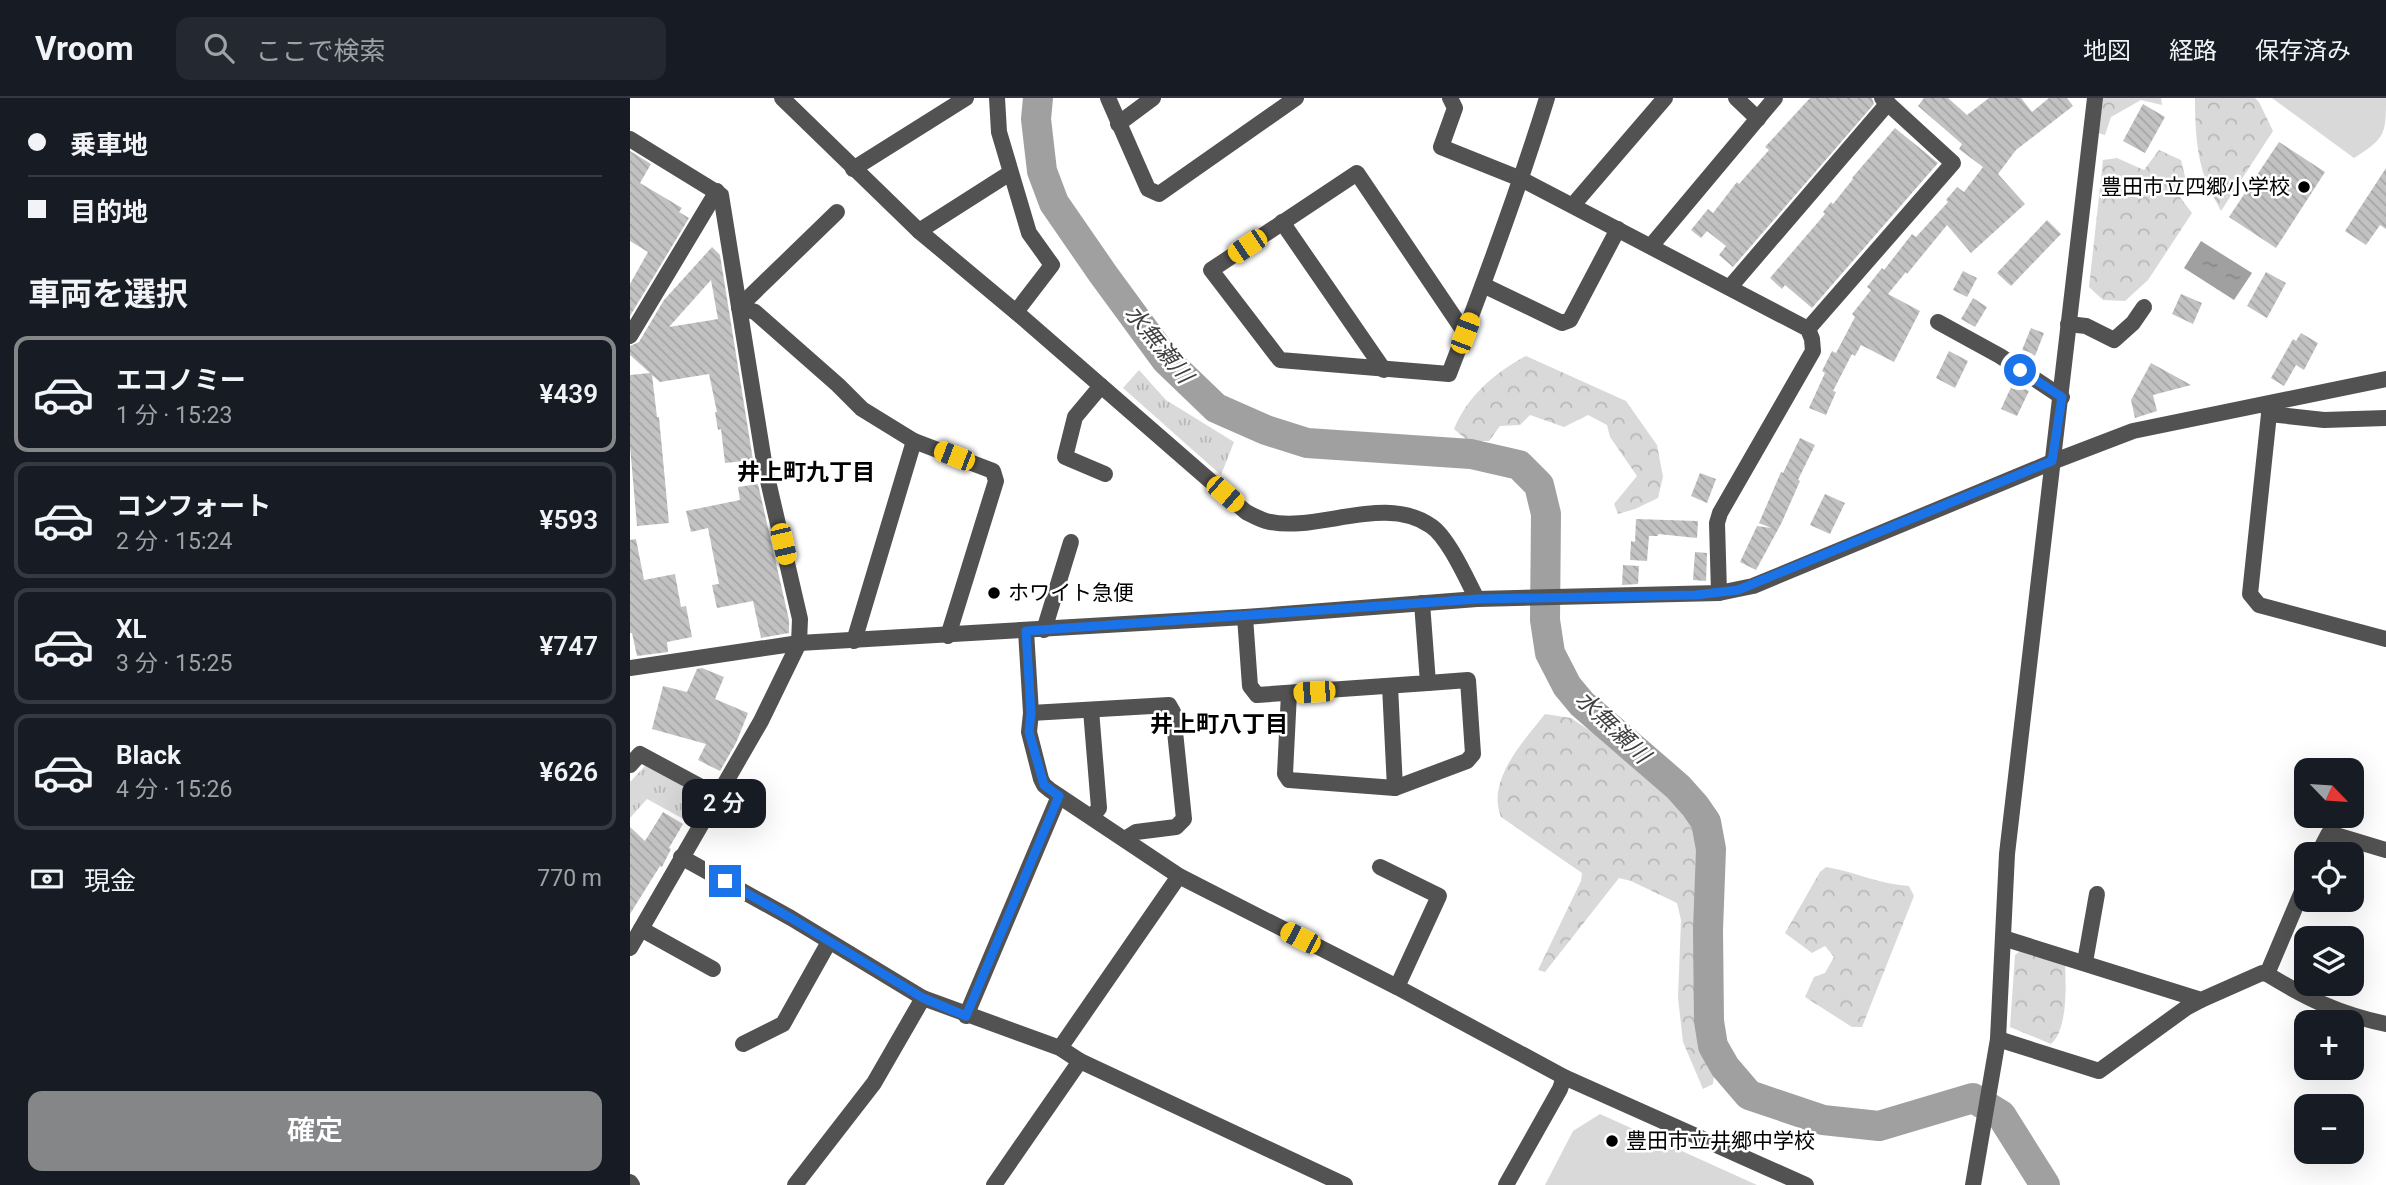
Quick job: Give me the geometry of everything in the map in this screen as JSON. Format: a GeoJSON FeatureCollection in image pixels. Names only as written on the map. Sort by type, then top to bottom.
{"type":"FeatureCollection","features":[{"type":"Feature","properties":{"kind":"street"},"geometry":{"type":"LineString","coordinates":[[853,169],[965,98]]}},
{"type":"Feature","properties":{"kind":"street"},"geometry":{"type":"LineString","coordinates":[[997,98],[999,132],[1029,233],[1052,265],[1016,312]]}},
{"type":"Feature","properties":{"kind":"street"},"geometry":{"type":"LineString","coordinates":[[1108,98],[1148,189],[1159,194],[1276,104],[1296,98]]}},
{"type":"Feature","properties":{"kind":"street"},"geometry":{"type":"LineString","coordinates":[[1118,124],[1153,98]]}},
{"type":"Feature","properties":{"kind":"street"},"geometry":{"type":"LineString","coordinates":[[1450,98],[1455,108],[1441,147],[1521,179],[1808,329],[1812,339],[1812,351],[1720,513],[1717,523],[1719,593]]}},
{"type":"Feature","properties":{"kind":"street"},"geometry":{"type":"LineString","coordinates":[[1465,333],[1357,173],[1211,270],[1280,360],[1449,374],[1465,333],[1483,285],[1521,179],[1547,98]]}},
{"type":"Feature","properties":{"kind":"street"},"geometry":{"type":"LineString","coordinates":[[1573,205],[1665,98]]}},
{"type":"Feature","properties":{"kind":"street"},"geometry":{"type":"LineString","coordinates":[[1736,98],[1758,118]]}},
{"type":"Feature","properties":{"kind":"street"},"geometry":{"type":"LineString","coordinates":[[1651,246],[1775,98]]}},
{"type":"Feature","properties":{"kind":"street"},"geometry":{"type":"LineString","coordinates":[[1973,1185],[1998,1039],[2007,854],[2095,98]]}},
{"type":"Feature","properties":{"kind":"street"},"geometry":{"type":"LineString","coordinates":[[1730,287],[1885,100],[1953,163],[1808,329]]}},
{"type":"Feature","properties":{"kind":"street"},"geometry":{"type":"LineString","coordinates":[[791,101],[853,169],[919,231],[1246,512],[1267,521],[1292,523],[1379,513],[1406,514],[1433,527],[1451,550],[1478,599]]}},
{"type":"Feature","properties":{"kind":"street"},"geometry":{"type":"LineString","coordinates":[[630,139],[721,195],[765,468],[800,619],[799,643],[761,722],[630,948]]}},
{"type":"Feature","properties":{"kind":"street"},"geometry":{"type":"LineString","coordinates":[[919,231],[1010,173]]}},
{"type":"Feature","properties":{"kind":"street"},"geometry":{"type":"LineString","coordinates":[[630,336],[717,191]]}},
{"type":"Feature","properties":{"kind":"street"},"geometry":{"type":"LineString","coordinates":[[739,307],[837,212]]}},
{"type":"Feature","properties":{"kind":"street"},"geometry":{"type":"LineString","coordinates":[[1282,222],[1384,370]]}},
{"type":"Feature","properties":{"kind":"street"},"geometry":{"type":"LineString","coordinates":[[1483,285],[1562,323],[1570,320],[1618,229]]}},
{"type":"Feature","properties":{"kind":"street"},"geometry":{"type":"LineString","coordinates":[[739,307],[755,312],[862,409],[914,441],[993,471],[996,481],[948,636]]}},
{"type":"Feature","properties":{"kind":"street"},"geometry":{"type":"LineString","coordinates":[[2068,324],[2086,326],[2114,340],[2133,323],[2144,307]]}},
{"type":"Feature","properties":{"kind":"street"},"geometry":{"type":"LineString","coordinates":[[1938,322],[2000,356],[2062,397]]}},
{"type":"Feature","properties":{"kind":"street"},"geometry":{"type":"LineString","coordinates":[[630,668],[799,643],[1245,617],[1478,599],[1719,593],[1753,586],[2052,461],[2133,431],[2268,409],[2386,379]]}},
{"type":"Feature","properties":{"kind":"street"},"geometry":{"type":"LineString","coordinates":[[1101,386],[1075,417],[1065,457],[1105,474]]}},
{"type":"Feature","properties":{"kind":"street"},"geometry":{"type":"LineString","coordinates":[[2268,409],[2323,420],[2386,418]]}},
{"type":"Feature","properties":{"kind":"street"},"geometry":{"type":"LineString","coordinates":[[2268,409],[2250,594],[2259,605],[2386,639]]}},
{"type":"Feature","properties":{"kind":"street"},"geometry":{"type":"LineString","coordinates":[[854,641],[914,441]]}},
{"type":"Feature","properties":{"kind":"street"},"geometry":{"type":"LineString","coordinates":[[1044,629],[1071,542]]}},
{"type":"Feature","properties":{"kind":"street"},"geometry":{"type":"LineString","coordinates":[[1422,603],[1428,683]]}},
{"type":"Feature","properties":{"kind":"street"},"geometry":{"type":"LineString","coordinates":[[1245,617],[1250,686],[1256,695],[1468,680],[1474,754],[1467,761],[1395,788],[1289,780],[1285,774],[1289,693]]}},
{"type":"Feature","properties":{"kind":"street"},"geometry":{"type":"LineString","coordinates":[[1026,631],[1031,713],[1029,732],[1041,779],[1044,785],[1059,796],[1179,876],[1397,987],[1564,1077],[1806,1185]]}},
{"type":"Feature","properties":{"kind":"street"},"geometry":{"type":"LineString","coordinates":[[1390,686],[1395,788]]}},
{"type":"Feature","properties":{"kind":"street"},"geometry":{"type":"LineString","coordinates":[[1031,713],[1169,705],[1173,712],[1184,819],[1176,827],[1136,832],[1125,839]]}},
{"type":"Feature","properties":{"kind":"street"},"geometry":{"type":"LineString","coordinates":[[1091,710],[1098,807],[1092,817]]}},
{"type":"Feature","properties":{"kind":"street"},"geometry":{"type":"LineString","coordinates":[[630,765],[640,754],[718,796]]}},
{"type":"Feature","properties":{"kind":"street"},"geometry":{"type":"LineString","coordinates":[[966,1016],[1059,796]]}},
{"type":"Feature","properties":{"kind":"street"},"geometry":{"type":"LineString","coordinates":[[2324,842],[2329,833],[2359,842]]}},
{"type":"Feature","properties":{"kind":"street"},"geometry":{"type":"LineString","coordinates":[[2364,843],[2386,850]]}},
{"type":"Feature","properties":{"kind":"street"},"geometry":{"type":"LineString","coordinates":[[681,857],[791,918],[923,998],[966,1016],[1060,1048],[1080,1061],[1345,1185]]}},
{"type":"Feature","properties":{"kind":"street"},"geometry":{"type":"LineString","coordinates":[[1380,867],[1439,896],[1397,987]]}},
{"type":"Feature","properties":{"kind":"street"},"geometry":{"type":"LineString","coordinates":[[1060,1048],[1179,876]]}},
{"type":"Feature","properties":{"kind":"street"},"geometry":{"type":"LineString","coordinates":[[2085,962],[2097,894]]}},
{"type":"Feature","properties":{"kind":"street"},"geometry":{"type":"LineString","coordinates":[[2267,974],[2294,910]]}},
{"type":"Feature","properties":{"kind":"street"},"geometry":{"type":"LineString","coordinates":[[641,929],[713,969]]}},
{"type":"Feature","properties":{"kind":"street"},"geometry":{"type":"LineString","coordinates":[[2003,938],[2201,1000]]}},
{"type":"Feature","properties":{"kind":"street"},"geometry":{"type":"LineString","coordinates":[[743,1044],[783,1024],[829,942]]}},
{"type":"Feature","properties":{"kind":"street"},"geometry":{"type":"LineString","coordinates":[[1998,1039],[2099,1071],[2186,1008],[2262,974],[2267,974],[2305,997],[2351,1017],[2386,1024]]}},
{"type":"Feature","properties":{"kind":"street"},"geometry":{"type":"LineString","coordinates":[[794,1185],[874,1083],[923,998]]}},
{"type":"Feature","properties":{"kind":"street"},"geometry":{"type":"LineString","coordinates":[[995,1185],[1080,1061]]}},
{"type":"Feature","properties":{"kind":"street"},"geometry":{"type":"LineString","coordinates":[[1506,1185],[1560,1089],[1564,1077]]}},
{"type":"Feature","properties":{"kind":"green space"},"geometry":{"type":"Polygon","coordinates":[[[2103,98],[2161,98],[2162,105],[2141,100],[2111,117],[2105,135],[2098,133],[2103,98]]]}},
{"type":"Feature","properties":{"kind":"green space"},"geometry":{"type":"Polygon","coordinates":[[[2195,98],[2255,98],[2273,131],[2221,211],[2206,181],[2200,161],[2195,98]]]}},
{"type":"Feature","properties":{"kind":"green space"},"geometry":{"type":"Polygon","coordinates":[[[2272,98],[2386,98],[2384,128],[2378,140],[2354,158],[2272,98]]]}},
{"type":"Feature","properties":{"kind":"green space"},"geometry":{"type":"Polygon","coordinates":[[[2159,150],[2181,160],[2186,181],[2176,192],[2192,213],[2148,280],[2125,301],[2103,300],[2089,287],[2103,160],[2117,158],[2144,170],[2159,150]]]}},
{"type":"Feature","properties":{"kind":"green space"},"geometry":{"type":"Polygon","coordinates":[[[1526,356],[1626,401],[1657,445],[1663,477],[1658,498],[1618,514],[1614,504],[1637,476],[1610,437],[1607,425],[1588,415],[1564,427],[1530,415],[1520,425],[1500,426],[1489,441],[1468,441],[1454,429],[1466,406],[1483,386],[1526,356]]]}},
{"type":"Feature","properties":{"kind":"green space"},"geometry":{"type":"Polygon","coordinates":[[[1139,370],[1166,400],[1234,442],[1221,475],[1123,388],[1139,370]]]}},
{"type":"Feature","properties":{"kind":"green space"},"geometry":{"type":"Polygon","coordinates":[[[1545,714],[1571,718],[1619,750],[1696,816],[1704,848],[1704,1023],[1715,1067],[1713,1084],[1703,1089],[1683,1042],[1678,998],[1681,920],[1677,903],[1619,878],[1545,972],[1538,970],[1581,881],[1582,873],[1501,817],[1498,803],[1503,775],[1518,749],[1545,714]]]}},
{"type":"Feature","properties":{"kind":"green space"},"geometry":{"type":"Polygon","coordinates":[[[645,766],[703,793],[687,821],[647,799],[630,818],[630,782],[645,766]]]}},
{"type":"Feature","properties":{"kind":"green space"},"geometry":{"type":"Polygon","coordinates":[[[1826,867],[1909,886],[1914,896],[1862,1027],[1852,1027],[1805,997],[1814,977],[1825,973],[1834,957],[1825,946],[1812,953],[1785,933],[1820,872],[1826,867]]]}},
{"type":"Feature","properties":{"kind":"green space"},"geometry":{"type":"Polygon","coordinates":[[[2023,949],[2065,964],[2063,1018],[2057,1037],[2051,1044],[2010,1027],[2015,955],[2023,949]]]}},
{"type":"Feature","properties":{"kind":"green space","name":"豊田市立井郷中学校"},"geometry":{"type":"Polygon","coordinates":[[[1600,1114],[1757,1185],[1545,1185],[1573,1131],[1600,1114]]]}},
{"type":"Feature","properties":{"kind":"water"},"geometry":{"type":"Polygon","coordinates":[[[2201,241],[2252,273],[2234,300],[2184,268],[2201,241]]]}},
{"type":"Feature","properties":{"kind":"building"},"geometry":{"type":"Polygon","coordinates":[[[1810,98],[1872,98],[1874,104],[1733,267],[1719,255],[1726,246],[1707,231],[1701,238],[1691,230],[1708,209],[1713,213],[1737,182],[1739,184],[1769,150],[1765,147],[1810,98]]]}},
{"type":"Feature","properties":{"kind":"building"},"geometry":{"type":"Polygon","coordinates":[[[1924,98],[1948,98],[1967,115],[1989,98],[2021,98],[2032,112],[2049,98],[2067,98],[2073,106],[2016,150],[1998,174],[2025,204],[1971,253],[1947,225],[1888,294],[1920,311],[1894,362],[1861,345],[1855,356],[1852,354],[1833,391],[1836,392],[1826,415],[1809,408],[1832,351],[1836,353],[1855,317],[1852,314],[1871,290],[1867,287],[1912,234],[1916,237],[1948,202],[1946,200],[1957,187],[1964,192],[1983,167],[1959,149],[1962,144],[1918,106],[1924,98]]]}},
{"type":"Feature","properties":{"kind":"building"},"geometry":{"type":"Polygon","coordinates":[[[2143,104],[2165,117],[2145,153],[2123,141],[2143,104]]]}},
{"type":"Feature","properties":{"kind":"building"},"geometry":{"type":"Polygon","coordinates":[[[1895,128],[1938,163],[1812,308],[1785,285],[1782,289],[1770,278],[1895,128]]]}},
{"type":"Feature","properties":{"kind":"building"},"geometry":{"type":"Polygon","coordinates":[[[2279,142],[2325,172],[2276,248],[2229,217],[2279,142]]]}},
{"type":"Feature","properties":{"kind":"building"},"geometry":{"type":"Polygon","coordinates":[[[630,151],[651,164],[640,183],[682,208],[679,212],[689,218],[630,316],[630,284],[648,252],[630,241],[630,151]]]}},
{"type":"Feature","properties":{"kind":"building"},"geometry":{"type":"Polygon","coordinates":[[[2386,168],[2386,229],[2380,225],[2366,245],[2345,231],[2386,168]]]}},
{"type":"Feature","properties":{"kind":"building"},"geometry":{"type":"Polygon","coordinates":[[[2047,220],[2061,234],[2011,286],[1997,273],[2047,220]]]}},
{"type":"Feature","properties":{"kind":"building"},"geometry":{"type":"Polygon","coordinates":[[[712,247],[720,255],[753,460],[725,463],[709,374],[660,382],[652,375],[659,417],[669,523],[637,526],[630,446],[630,375],[650,373],[630,355],[630,346],[639,342],[664,300],[712,247]],[[711,280],[669,327],[718,319],[711,280]]]}},
{"type":"Feature","properties":{"kind":"building"},"geometry":{"type":"Polygon","coordinates":[[[1963,271],[1977,278],[1967,297],[1953,290],[1963,271]]]}},
{"type":"Feature","properties":{"kind":"building"},"geometry":{"type":"Polygon","coordinates":[[[2266,272],[2286,283],[2267,318],[2247,306],[2266,272]]]}},
{"type":"Feature","properties":{"kind":"building"},"geometry":{"type":"Polygon","coordinates":[[[2181,294],[2202,303],[2193,324],[2172,314],[2181,294]]]}},
{"type":"Feature","properties":{"kind":"building"},"geometry":{"type":"Polygon","coordinates":[[[1973,298],[1987,307],[1975,327],[1961,319],[1973,298]]]}},
{"type":"Feature","properties":{"kind":"building"},"geometry":{"type":"Polygon","coordinates":[[[2031,328],[2044,333],[2035,356],[2022,350],[2031,328]]]}},
{"type":"Feature","properties":{"kind":"building"},"geometry":{"type":"Polygon","coordinates":[[[2301,333],[2318,343],[2304,370],[2296,365],[2284,386],[2271,378],[2293,339],[2296,341],[2301,333]]]}},
{"type":"Feature","properties":{"kind":"building"},"geometry":{"type":"Polygon","coordinates":[[[1949,351],[1968,361],[1955,388],[1936,378],[1949,351]]]}},
{"type":"Feature","properties":{"kind":"building"},"geometry":{"type":"Polygon","coordinates":[[[2151,363],[2191,385],[2153,395],[2157,411],[2135,418],[2131,400],[2151,363]]]}},
{"type":"Feature","properties":{"kind":"building"},"geometry":{"type":"Polygon","coordinates":[[[2013,383],[2029,391],[2017,416],[2001,409],[2013,383]]]}},
{"type":"Feature","properties":{"kind":"building"},"geometry":{"type":"Polygon","coordinates":[[[1800,438],[1815,445],[1782,522],[1756,570],[1740,562],[1757,526],[1771,528],[1759,523],[1781,472],[1783,473],[1800,438]]]}},
{"type":"Feature","properties":{"kind":"building"},"geometry":{"type":"Polygon","coordinates":[[[1700,473],[1716,479],[1707,503],[1691,496],[1700,473]]]}},
{"type":"Feature","properties":{"kind":"building"},"geometry":{"type":"Polygon","coordinates":[[[758,484],[789,620],[789,633],[761,638],[753,601],[717,608],[712,585],[719,584],[708,528],[691,532],[686,511],[740,500],[738,487],[758,484]]]}},
{"type":"Feature","properties":{"kind":"building"},"geometry":{"type":"Polygon","coordinates":[[[1825,494],[1845,503],[1830,534],[1810,525],[1825,494]]]}},
{"type":"Feature","properties":{"kind":"building"},"geometry":{"type":"Polygon","coordinates":[[[1636,519],[1698,521],[1697,538],[1658,534],[1649,536],[1647,561],[1630,560],[1631,541],[1635,542],[1636,519]]]}},
{"type":"Feature","properties":{"kind":"building"},"geometry":{"type":"Polygon","coordinates":[[[636,539],[644,580],[675,574],[681,607],[686,606],[692,637],[667,642],[668,652],[637,656],[630,633],[630,540],[636,539]]]}},
{"type":"Feature","properties":{"kind":"building"},"geometry":{"type":"Polygon","coordinates":[[[1695,552],[1707,553],[1706,581],[1693,580],[1695,552]]]}},
{"type":"Feature","properties":{"kind":"building"},"geometry":{"type":"Polygon","coordinates":[[[1623,565],[1639,566],[1638,584],[1622,585],[1623,565]]]}},
{"type":"Feature","properties":{"kind":"building"},"geometry":{"type":"Polygon","coordinates":[[[702,668],[724,677],[715,699],[748,713],[736,743],[720,771],[698,760],[706,744],[652,729],[663,686],[687,692],[697,669],[702,668]]]}},
{"type":"Feature","properties":{"kind":"building"},"geometry":{"type":"Polygon","coordinates":[[[663,812],[683,824],[662,867],[660,866],[630,914],[630,827],[645,841],[663,812]]]}},
{"type":"Feature","properties":{"kind":"waterway","name":"水無瀬川"},"geometry":{"type":"LineString","coordinates":[[1038,98],[1036,119],[1042,171],[1054,203],[1166,360],[1216,408],[1266,430],[1307,443],[1471,454],[1519,465],[1539,485],[1546,514],[1545,620],[1550,653],[1567,686],[1582,704],[1678,787],[1706,822],[1711,849],[1709,1021],[1713,1046],[1725,1067],[1749,1095],[1823,1120],[1879,1126],[1973,1098],[2001,1115],[2045,1185]]}},
{"type":"Feature","properties":{"kind":"place","name":"豊田市立四郷小学校"},"geometry":{"type":"Point","coordinates":[2304,187]}},
{"type":"Feature","properties":{"kind":"place","name":"ホワイト急便"},"geometry":{"type":"Point","coordinates":[994,593]}},
{"type":"Feature","properties":{"kind":"place","name":"豊田市立井郷中学校"},"geometry":{"type":"Point","coordinates":[1612,1141]}},
{"type":"Feature","properties":{"kind":"district","name":"井上町九丁目"},"geometry":{"type":"Point","coordinates":[806,472]}},
{"type":"Feature","properties":{"kind":"district","name":"井上町八丁目"},"geometry":{"type":"Point","coordinates":[1219,724]}},
{"type":"Feature","properties":{"kind":"route"},"geometry":{"type":"LineString","coordinates":[[725,881],[923,998],[966,1016],[1059,796],[1044,785],[1041,779],[1029,732],[1031,713],[1026,631],[1478,599],[1696,595],[1738,590],[2052,461],[2062,397],[2020,370]]}}]}
